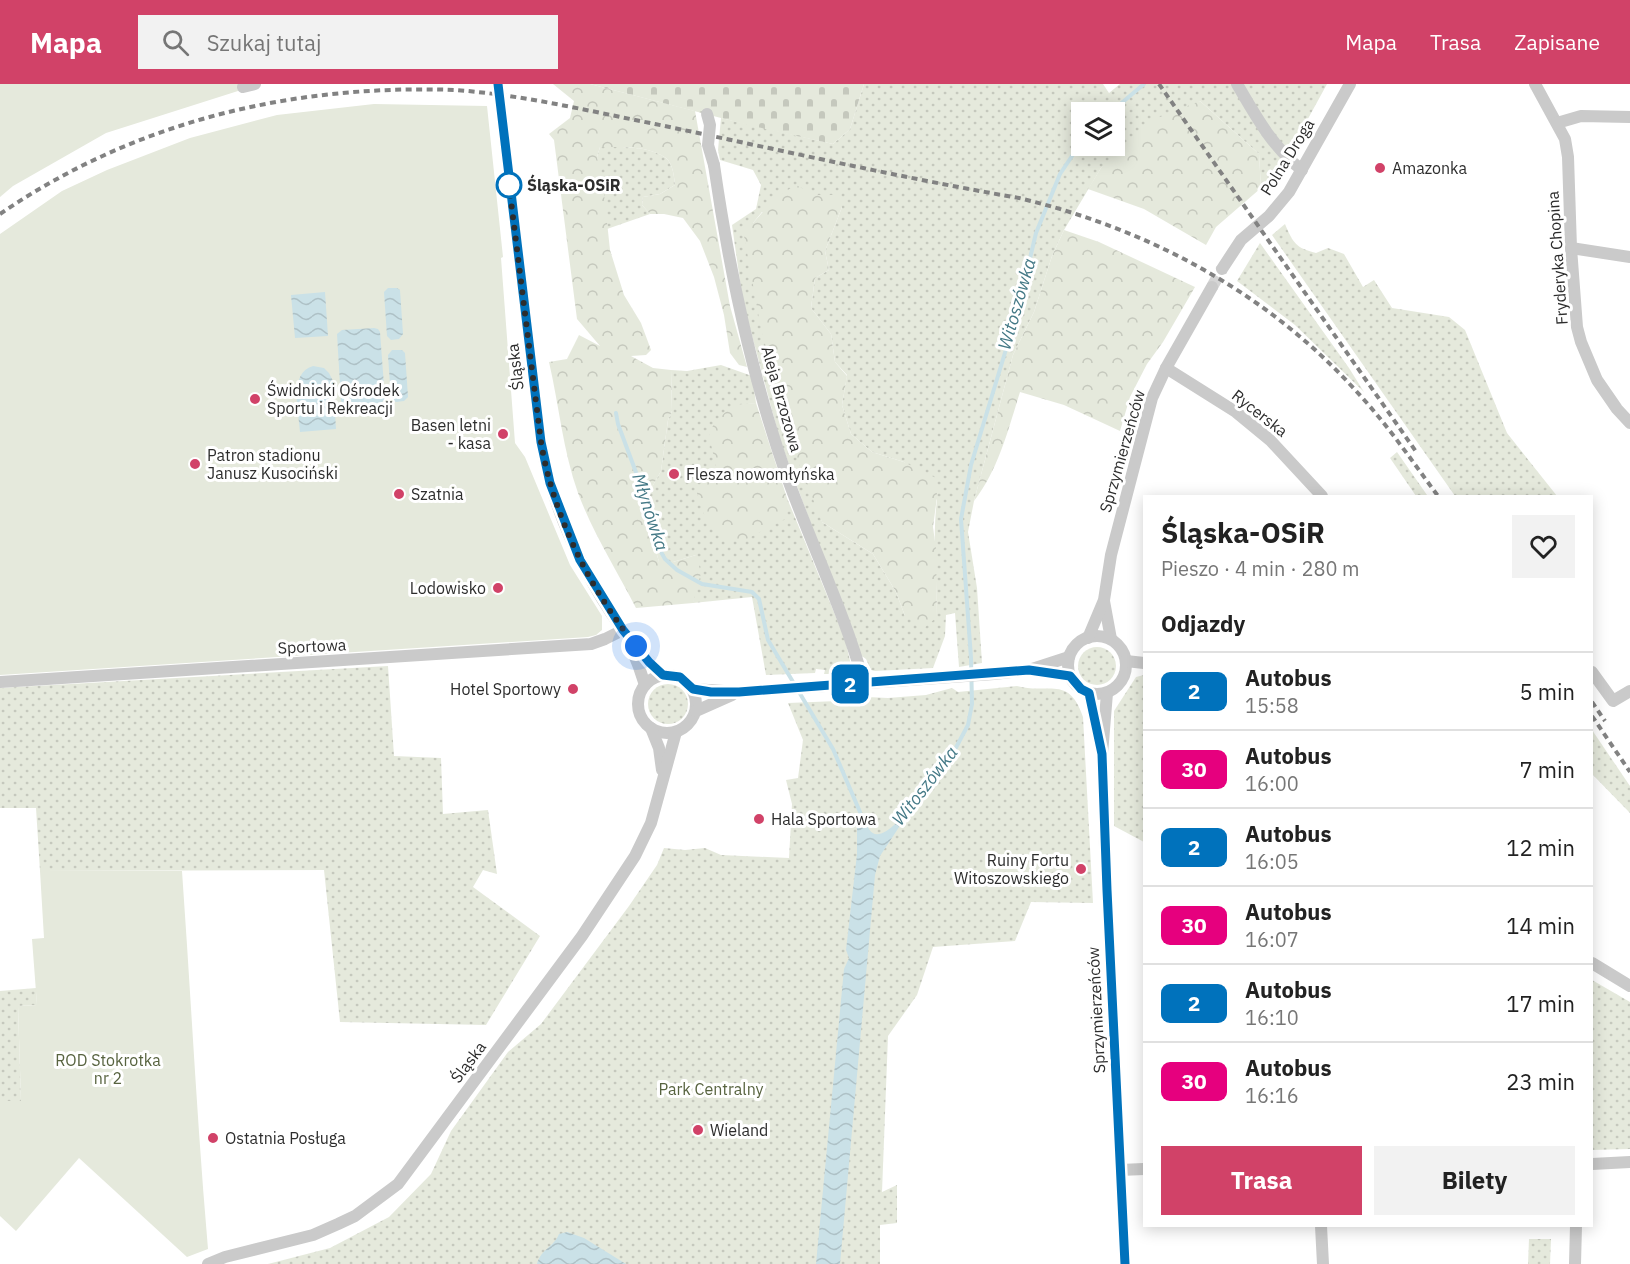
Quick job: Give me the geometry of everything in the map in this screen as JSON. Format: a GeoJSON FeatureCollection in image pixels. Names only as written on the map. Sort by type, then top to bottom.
{"type":"FeatureCollection","features":[{"type":"Feature","properties":{"kind":"street"},"geometry":{"type":"LineString","coordinates":[[243,87],[255,84]]}},
{"type":"Feature","properties":{"kind":"street","name":"Śląska"},"geometry":{"type":"LineString","coordinates":[[498,84],[544,459],[550,483],[580,560],[623,630],[649,662],[663,675]]}},
{"type":"Feature","properties":{"kind":"street"},"geometry":{"type":"LineString","coordinates":[[1237,84],[1276,146],[1302,170]]}},
{"type":"Feature","properties":{"kind":"street","name":"Polna Droga"},"geometry":{"type":"LineString","coordinates":[[1222,269],[1241,240],[1269,216],[1289,192],[1350,84]]}},
{"type":"Feature","properties":{"kind":"street","name":"Fryderyka Chopina"},"geometry":{"type":"LineString","coordinates":[[1535,84],[1565,139],[1568,157],[1571,248],[1577,327],[1581,342],[1597,380],[1630,423]]}},
{"type":"Feature","properties":{"kind":"street","name":"Aleja Brzozowa"},"geometry":{"type":"LineString","coordinates":[[707,114],[710,125],[708,145],[714,165],[738,302],[776,443],[850,637],[864,683]]}},
{"type":"Feature","properties":{"kind":"street"},"geometry":{"type":"LineString","coordinates":[[1557,123],[1581,116],[1630,117]]}},
{"type":"Feature","properties":{"kind":"street"},"geometry":{"type":"LineString","coordinates":[[1571,248],[1630,257]]}},
{"type":"Feature","properties":{"kind":"street","name":"Sprzymierzeńców"},"geometry":{"type":"LineString","coordinates":[[1088,638],[1104,600],[1111,555],[1152,399],[1166,368],[1212,286]]}},
{"type":"Feature","properties":{"kind":"street","name":"Rycerska"},"geometry":{"type":"LineString","coordinates":[[1166,368],[1236,412],[1255,427],[1290,460],[1321,495]]}},
{"type":"Feature","properties":{"kind":"street","name":"Sprzymierzeńców"},"geometry":{"type":"LineString","coordinates":[[1104,600],[1111,639]]}},
{"type":"Feature","properties":{"kind":"street","name":"Śląska"},"geometry":{"type":"LineString","coordinates":[[623,630],[645,685]]}},
{"type":"Feature","properties":{"kind":"street","name":"Sportowa"},"geometry":{"type":"LineString","coordinates":[[0,682],[591,644],[623,630]]}},
{"type":"Feature","properties":{"kind":"street"},"geometry":{"type":"LineString","coordinates":[[1096,636],[1111,639],[1123,652],[1126,661],[1126,671],[1122,680],[1116,688],[1107,693],[1089,693],[1081,689],[1070,676],[1069,657],[1080,642],[1088,638],[1096,636]]}},
{"type":"Feature","properties":{"kind":"street"},"geometry":{"type":"LineString","coordinates":[[693,689],[711,692],[739,692],[994,674],[1029,670],[1069,657]]}},
{"type":"Feature","properties":{"kind":"street"},"geometry":{"type":"LineString","coordinates":[[1126,661],[1143,663]]}},
{"type":"Feature","properties":{"kind":"street"},"geometry":{"type":"LineString","coordinates":[[1029,670],[1070,676]]}},
{"type":"Feature","properties":{"kind":"street"},"geometry":{"type":"LineString","coordinates":[[1593,673],[1613,701],[1630,691]]}},
{"type":"Feature","properties":{"kind":"street"},"geometry":{"type":"LineString","coordinates":[[696,711],[693,689],[680,677],[663,675],[656,677],[645,685],[640,693],[639,712],[644,721],[651,728],[668,733],[685,727],[696,711],[739,692]]}},
{"type":"Feature","properties":{"kind":"street","name":"Sprzymierzeńców"},"geometry":{"type":"LineString","coordinates":[[1089,693],[1102,754]]}},
{"type":"Feature","properties":{"kind":"street","name":"Sprzymierzeńców"},"geometry":{"type":"LineString","coordinates":[[1107,693],[1102,754],[1105,859],[1125,1264]]}},
{"type":"Feature","properties":{"kind":"street","name":"Śląska"},"geometry":{"type":"LineString","coordinates":[[651,728],[659,748],[663,778]]}},
{"type":"Feature","properties":{"kind":"street","name":"Śląska"},"geometry":{"type":"LineString","coordinates":[[208,1264],[313,1235],[355,1216],[398,1184],[582,936],[643,842],[658,803],[676,732]]}},
{"type":"Feature","properties":{"kind":"street"},"geometry":{"type":"LineString","coordinates":[[1593,964],[1630,986]]}},
{"type":"Feature","properties":{"kind":"street"},"geometry":{"type":"LineString","coordinates":[[1593,1164],[1630,1162]]}},
{"type":"Feature","properties":{"kind":"street"},"geometry":{"type":"LineString","coordinates":[[1120,1170],[1143,1168]]}},
{"type":"Feature","properties":{"kind":"street"},"geometry":{"type":"LineString","coordinates":[[1321,1227],[1323,1264]]}},
{"type":"Feature","properties":{"kind":"street"},"geometry":{"type":"LineString","coordinates":[[1575,1264],[1576,1227]]}},
{"type":"Feature","properties":{"kind":"green space"},"geometry":{"type":"Polygon","coordinates":[[[0,84],[238,84],[238,91],[106,133],[13,186],[0,197],[0,84]]]}},
{"type":"Feature","properties":{"kind":"green space"},"geometry":{"type":"Polygon","coordinates":[[[553,84],[590,84],[695,111],[730,306],[747,367],[739,365],[730,353],[724,315],[714,277],[700,241],[683,218],[650,214],[642,205],[643,197],[660,194],[675,185],[670,163],[666,158],[651,151],[625,147],[600,147],[597,157],[602,175],[610,250],[624,295],[641,323],[651,350],[646,355],[631,356],[653,368],[671,370],[672,411],[668,420],[661,471],[652,487],[645,512],[659,562],[673,562],[696,555],[701,573],[693,603],[636,608],[591,523],[573,477],[549,362],[567,359],[579,335],[600,346],[577,319],[554,140],[549,134],[570,118],[574,101],[553,84]]]}},
{"type":"Feature","properties":{"kind":"green space"},"geometry":{"type":"Polygon","coordinates":[[[590,84],[864,84],[850,129],[833,144],[748,125],[590,84]]]}},
{"type":"Feature","properties":{"kind":"green space"},"geometry":{"type":"Polygon","coordinates":[[[864,84],[1103,84],[1109,93],[1120,84],[1327,84],[1280,170],[1261,188],[1259,154],[1200,101],[1125,152],[1125,102],[1071,102],[1071,156],[1119,156],[1101,168],[1064,230],[1052,256],[1034,312],[1013,355],[974,501],[968,532],[977,588],[982,663],[959,667],[955,613],[946,615],[945,636],[933,668],[871,670],[866,659],[859,654],[780,440],[743,302],[732,225],[756,209],[761,185],[753,170],[720,160],[718,150],[721,118],[833,144],[850,129],[864,84]],[[842,207],[762,212],[753,223],[822,522],[873,554],[896,592],[905,616],[937,617],[935,544],[937,500],[904,462],[872,452],[851,434],[842,405],[847,375],[835,362],[831,334],[811,308],[815,278],[829,270],[825,251],[842,207]]]}},
{"type":"Feature","properties":{"kind":"green space"},"geometry":{"type":"Polygon","coordinates":[[[1200,101],[1259,154],[1261,188],[1216,227],[1206,245],[1144,209],[1088,189],[1101,168],[1114,156],[1125,156],[1125,146],[1155,119],[1200,101]]]}},
{"type":"Feature","properties":{"kind":"green space","name":"Świdnicki Ośrodek Sportu i Rekreacji"},"geometry":{"type":"Polygon","coordinates":[[[374,104],[487,106],[503,257],[501,258],[515,443],[525,457],[570,565],[602,616],[602,630],[588,637],[0,675],[0,234],[62,191],[107,170],[190,138],[277,115],[374,104]]]}},
{"type":"Feature","properties":{"kind":"green space"},"geometry":{"type":"Polygon","coordinates":[[[600,147],[634,148],[659,154],[670,163],[675,185],[660,194],[643,197],[642,205],[650,214],[607,229],[597,157],[600,147]]]}},
{"type":"Feature","properties":{"kind":"green space"},"geometry":{"type":"Polygon","coordinates":[[[796,185],[815,195],[837,195],[842,207],[825,251],[829,270],[815,278],[811,308],[831,334],[835,362],[847,376],[842,405],[851,434],[872,452],[904,462],[936,478],[937,497],[933,527],[936,549],[937,617],[924,628],[905,616],[896,592],[873,554],[822,522],[785,428],[759,318],[743,230],[753,223],[776,197],[796,185]]]}},
{"type":"Feature","properties":{"kind":"green space"},"geometry":{"type":"Polygon","coordinates":[[[1285,224],[1293,240],[1300,247],[1316,253],[1328,248],[1344,254],[1363,287],[1374,280],[1392,308],[1449,317],[1465,330],[1507,433],[1556,495],[1454,495],[1272,235],[1285,224]]]}},
{"type":"Feature","properties":{"kind":"green space"},"geometry":{"type":"Polygon","coordinates":[[[1064,230],[1099,242],[1195,287],[1163,342],[1147,364],[1130,397],[1120,431],[1064,405],[1020,392],[996,462],[974,501],[1013,355],[1034,312],[1052,256],[1064,230]]]}},
{"type":"Feature","properties":{"kind":"green space"},"geometry":{"type":"Polygon","coordinates":[[[1260,243],[1364,392],[1295,325],[1237,281],[1260,243]]]}},
{"type":"Feature","properties":{"kind":"green space"},"geometry":{"type":"Polygon","coordinates":[[[721,365],[752,376],[756,403],[733,406],[787,518],[787,498],[845,639],[851,665],[848,674],[824,674],[825,670],[816,669],[815,673],[766,675],[752,597],[693,603],[696,555],[673,562],[659,562],[645,512],[652,487],[661,471],[668,420],[672,411],[671,370],[687,371],[721,365]]]}},
{"type":"Feature","properties":{"kind":"green space"},"geometry":{"type":"Polygon","coordinates":[[[756,403],[787,498],[787,518],[743,541],[722,538],[706,520],[696,490],[717,470],[709,436],[714,423],[733,405],[756,403]]]}},
{"type":"Feature","properties":{"kind":"green space"},"geometry":{"type":"Polygon","coordinates":[[[1397,452],[1427,495],[1415,495],[1390,458],[1397,452]]]}},
{"type":"Feature","properties":{"kind":"green space"},"geometry":{"type":"Polygon","coordinates":[[[1097,647],[1110,653],[1116,666],[1110,679],[1097,685],[1084,679],[1078,666],[1084,653],[1097,647]]]}},
{"type":"Feature","properties":{"kind":"green space"},"geometry":{"type":"Polygon","coordinates":[[[388,666],[394,756],[441,758],[443,814],[488,810],[497,874],[483,870],[473,887],[540,936],[486,1025],[340,1022],[324,870],[40,871],[36,808],[0,808],[0,688],[388,666]]]}},
{"type":"Feature","properties":{"kind":"green space"},"geometry":{"type":"Polygon","coordinates":[[[1143,675],[1143,841],[1114,826],[1114,711],[1136,677],[1143,675]]]}},
{"type":"Feature","properties":{"kind":"green space"},"geometry":{"type":"Polygon","coordinates":[[[668,684],[676,685],[682,690],[687,696],[687,712],[682,718],[676,723],[668,724],[660,723],[654,718],[649,712],[648,704],[649,696],[654,690],[660,685],[668,684]]]}},
{"type":"Feature","properties":{"kind":"green space","name":"Park Centralny"},"geometry":{"type":"Polygon","coordinates":[[[1017,686],[1064,691],[1071,695],[1083,717],[1093,903],[1031,902],[1015,941],[933,947],[917,995],[888,1036],[882,1192],[897,1185],[897,1223],[880,1225],[880,1264],[268,1264],[330,1248],[389,1217],[431,1174],[451,1131],[508,1052],[541,1024],[629,906],[657,865],[664,848],[685,850],[705,848],[721,855],[789,858],[792,804],[786,780],[798,778],[803,740],[788,703],[838,701],[846,696],[888,698],[926,695],[952,688],[958,692],[1017,686]]]}},
{"type":"Feature","properties":{"kind":"green space"},"geometry":{"type":"Polygon","coordinates":[[[1593,731],[1630,786],[1630,813],[1593,775],[1593,731]]]}},
{"type":"Feature","properties":{"kind":"green space","name":"ROD Stokrotka nr 2"},"geometry":{"type":"Polygon","coordinates":[[[40,871],[182,871],[208,1249],[187,1257],[79,1158],[16,1231],[0,1216],[0,1101],[21,1101],[18,1006],[37,1005],[32,939],[44,938],[40,871]]]}},
{"type":"Feature","properties":{"kind":"green space"},"geometry":{"type":"Polygon","coordinates":[[[1593,981],[1630,1002],[1630,1149],[1593,1150],[1593,981]]]}},
{"type":"Feature","properties":{"kind":"green space"},"geometry":{"type":"Polygon","coordinates":[[[36,988],[37,1005],[18,1006],[21,1101],[0,1101],[0,991],[36,988]]]}},
{"type":"Feature","properties":{"kind":"green space"},"geometry":{"type":"Polygon","coordinates":[[[1529,1239],[1551,1239],[1550,1264],[1528,1264],[1529,1239]]]}},
{"type":"Feature","properties":{"kind":"water"},"geometry":{"type":"Polygon","coordinates":[[[388,288],[400,290],[403,334],[399,339],[391,340],[387,336],[384,292],[388,288]]]}},
{"type":"Feature","properties":{"kind":"water"},"geometry":{"type":"Polygon","coordinates":[[[325,292],[328,336],[295,338],[291,295],[325,292]]]}},
{"type":"Feature","properties":{"kind":"water"},"geometry":{"type":"Polygon","coordinates":[[[374,328],[380,332],[385,399],[381,403],[345,405],[341,401],[337,334],[342,330],[374,328]]]}},
{"type":"Feature","properties":{"kind":"water"},"geometry":{"type":"Polygon","coordinates":[[[392,350],[402,350],[405,353],[408,397],[404,401],[396,402],[391,399],[388,355],[392,350]]]}},
{"type":"Feature","properties":{"kind":"water"},"geometry":{"type":"Polygon","coordinates":[[[313,366],[324,368],[333,381],[336,429],[300,432],[297,404],[298,385],[300,376],[313,366]]]}},
{"type":"Feature","properties":{"kind":"water"},"geometry":{"type":"Polygon","coordinates":[[[911,809],[880,856],[875,875],[840,1264],[816,1264],[844,969],[849,958],[846,950],[857,854],[857,816],[860,812],[869,829],[878,834],[890,828],[911,809]]]}},
{"type":"Feature","properties":{"kind":"water"},"geometry":{"type":"Polygon","coordinates":[[[567,1232],[584,1238],[626,1264],[537,1264],[541,1255],[559,1234],[567,1232]]]}},
{"type":"Feature","properties":{"kind":"waterway","name":"Witoszówka"},"geometry":{"type":"LineString","coordinates":[[1123,102],[1144,84]]}},
{"type":"Feature","properties":{"kind":"waterway","name":"Witoszówka"},"geometry":{"type":"LineString","coordinates":[[909,811],[952,755],[968,725],[972,704],[971,658],[961,519],[971,465],[1017,313],[1036,233],[1060,174],[1072,156]]}},
{"type":"Feature","properties":{"kind":"waterway","name":"Młynówka"},"geometry":{"type":"LineString","coordinates":[[616,413],[650,510],[653,534],[665,559],[677,570],[702,584],[752,592],[759,599],[768,640],[833,749],[860,812]]}},
{"type":"Feature","properties":{"kind":"tunnel"},"geometry":{"type":"LineString","coordinates":[[1212,287],[1222,269]]}},
{"type":"Feature","properties":{"kind":"railway"},"geometry":{"type":"LineString","coordinates":[[1159,84],[1417,453]]}},
{"type":"Feature","properties":{"kind":"railway"},"geometry":{"type":"LineString","coordinates":[[0,214],[52,182],[106,155],[161,132],[218,115],[276,102],[335,94],[395,90],[456,90],[581,109],[882,172],[1019,198],[1114,227],[1159,247],[1203,269],[1245,295],[1322,356],[1379,417],[1437,495]]}},
{"type":"Feature","properties":{"kind":"railway"},"geometry":{"type":"LineString","coordinates":[[1593,703],[1605,721]]}},
{"type":"Feature","properties":{"kind":"railway"},"geometry":{"type":"LineString","coordinates":[[1593,717],[1630,772]]}},
{"type":"Feature","properties":{"kind":"bus line","name":"2"},"geometry":{"type":"LineString","coordinates":[[498,84],[541,442],[550,483],[580,560],[623,630],[649,662],[663,675],[680,677],[693,689],[711,692],[844,685],[1029,670],[1070,676],[1075,684],[1089,693],[1102,754],[1125,1264]]}},
{"type":"Feature","properties":{"kind":"place","name":"Amazonka"},"geometry":{"type":"Point","coordinates":[1380,168]}},
{"type":"Feature","properties":{"kind":"place","name":"Śląska-OSiR"},"geometry":{"type":"Point","coordinates":[509,185]}},
{"type":"Feature","properties":{"kind":"place","name":"Świdnicki Ośrodek Sportu i Rekreacji"},"geometry":{"type":"Point","coordinates":[255,399]}},
{"type":"Feature","properties":{"kind":"place","name":"Basen letni - kasa"},"geometry":{"type":"Point","coordinates":[503,434]}},
{"type":"Feature","properties":{"kind":"place","name":"Patron stadionu Janusz Kusociński"},"geometry":{"type":"Point","coordinates":[195,464]}},
{"type":"Feature","properties":{"kind":"place","name":"Flesza nowomłyńska"},"geometry":{"type":"Point","coordinates":[674,474]}},
{"type":"Feature","properties":{"kind":"place","name":"Szatnia"},"geometry":{"type":"Point","coordinates":[399,494]}},
{"type":"Feature","properties":{"kind":"place","name":"Lodowisko"},"geometry":{"type":"Point","coordinates":[498,588]}},
{"type":"Feature","properties":{"kind":"place","name":"Hotel Sportowy"},"geometry":{"type":"Point","coordinates":[573,689]}},
{"type":"Feature","properties":{"kind":"place","name":"Hala Sportowa"},"geometry":{"type":"Point","coordinates":[759,819]}},
{"type":"Feature","properties":{"kind":"place","name":"Ruiny Fortu Witoszowskiego"},"geometry":{"type":"Point","coordinates":[1081,869]}},
{"type":"Feature","properties":{"kind":"place","name":"Wieland"},"geometry":{"type":"Point","coordinates":[698,1130]}},
{"type":"Feature","properties":{"kind":"place","name":"Ostatnia Posługa"},"geometry":{"type":"Point","coordinates":[213,1138]}},
{"type":"Feature","properties":{"kind":"route"},"geometry":{"type":"LineString","coordinates":[[509,185],[541,442],[550,483],[580,560],[623,630],[636,646]]}}]}
